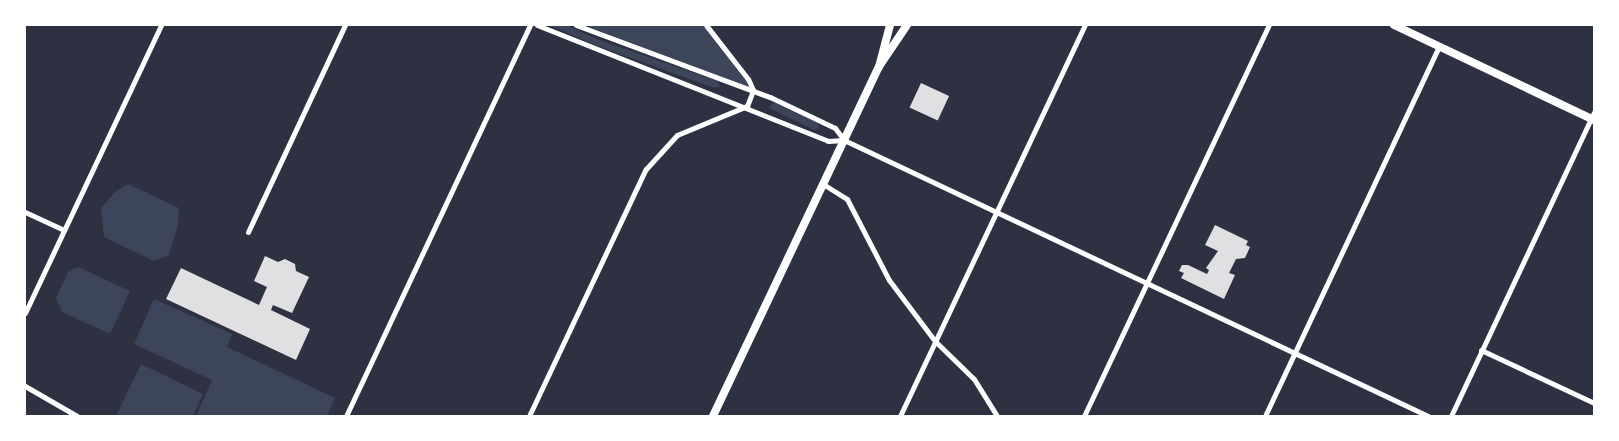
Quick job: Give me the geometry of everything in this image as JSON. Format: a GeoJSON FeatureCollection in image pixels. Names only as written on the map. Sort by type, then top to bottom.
{"type":"FeatureCollection","features":[{"type":"Feature","properties":{"kind":"main road"},"geometry":{"type":"LineString","coordinates":[[714,416],[878,67],[890,25]]}},
{"type":"Feature","properties":{"kind":"main road"},"geometry":{"type":"LineString","coordinates":[[878,67],[907,25]]}},
{"type":"Feature","properties":{"kind":"main road"},"geometry":{"type":"LineString","coordinates":[[1394,25],[1593,117]]}},
{"type":"Feature","properties":{"kind":"street"},"geometry":{"type":"LineString","coordinates":[[25,313],[161,25]]}},
{"type":"Feature","properties":{"kind":"street"},"geometry":{"type":"LineString","coordinates":[[248,232],[345,25]]}},
{"type":"Feature","properties":{"kind":"street"},"geometry":{"type":"LineString","coordinates":[[346,416],[530,25]]}},
{"type":"Feature","properties":{"kind":"street"},"geometry":{"type":"LineString","coordinates":[[537,25],[602,53],[747,106],[828,141],[844,140]]}},
{"type":"Feature","properties":{"kind":"street"},"geometry":{"type":"LineString","coordinates":[[576,25],[753,90],[835,128],[844,140],[1428,416]]}},
{"type":"Feature","properties":{"kind":"street"},"geometry":{"type":"LineString","coordinates":[[900,416],[1085,25]]}},
{"type":"Feature","properties":{"kind":"street"},"geometry":{"type":"LineString","coordinates":[[1084,416],[1269,25]]}},
{"type":"Feature","properties":{"kind":"street"},"geometry":{"type":"LineString","coordinates":[[530,416],[650,163],[665,145],[691,127],[747,106],[753,90],[744,73],[708,26]]}},
{"type":"Feature","properties":{"kind":"street"},"geometry":{"type":"LineString","coordinates":[[1265,416],[1439,47]]}},
{"type":"Feature","properties":{"kind":"street"},"geometry":{"type":"LineString","coordinates":[[1451,416],[1593,117]]}},
{"type":"Feature","properties":{"kind":"street"},"geometry":{"type":"LineString","coordinates":[[823,184],[847,200],[889,280],[936,341],[974,379],[997,416]]}},
{"type":"Feature","properties":{"kind":"street"},"geometry":{"type":"LineString","coordinates":[[25,212],[64,230]]}},
{"type":"Feature","properties":{"kind":"street"},"geometry":{"type":"LineString","coordinates":[[1481,350],[1594,403]]}},
{"type":"Feature","properties":{"kind":"street"},"geometry":{"type":"LineString","coordinates":[[25,386],[77,416]]}},
{"type":"Feature","properties":{"kind":"shaded area"},"geometry":{"type":"Polygon","coordinates":[[[550,25],[566,25],[597,39],[717,81],[720,86],[714,88],[595,45],[550,25]]]}},
{"type":"Feature","properties":{"kind":"shaded area"},"geometry":{"type":"Polygon","coordinates":[[[576,25],[706,25],[741,69],[753,90],[576,25]]]}},
{"type":"Feature","properties":{"kind":"shaded area"},"geometry":{"type":"Polygon","coordinates":[[[775,103],[817,123],[819,128],[814,130],[769,108],[771,104],[775,103]]]}},
{"type":"Feature","properties":{"kind":"shaded area"},"geometry":{"type":"Polygon","coordinates":[[[128,184],[179,208],[178,225],[169,255],[154,261],[104,237],[101,208],[115,192],[128,184]]]}},
{"type":"Feature","properties":{"kind":"shaded area"},"geometry":{"type":"Polygon","coordinates":[[[78,267],[130,291],[110,334],[62,312],[56,298],[68,272],[78,267]]]}},
{"type":"Feature","properties":{"kind":"shaded area"},"geometry":{"type":"Polygon","coordinates":[[[154,299],[232,334],[227,347],[335,398],[327,416],[196,416],[212,380],[134,344],[154,299]]]}},
{"type":"Feature","properties":{"kind":"shaded area"},"geometry":{"type":"Polygon","coordinates":[[[141,364],[203,394],[193,416],[116,416],[141,364]]]}},
{"type":"Feature","properties":{"kind":"building"},"geometry":{"type":"Polygon","coordinates":[[[921,83],[949,96],[938,121],[910,107],[921,83]]]}},
{"type":"Feature","properties":{"kind":"building"},"geometry":{"type":"Polygon","coordinates":[[[1215,225],[1248,241],[1246,245],[1250,247],[1245,258],[1236,259],[1229,273],[1235,275],[1224,299],[1181,278],[1184,273],[1179,271],[1182,265],[1188,265],[1207,274],[1209,270],[1206,268],[1218,251],[1205,245],[1215,225]]]}},
{"type":"Feature","properties":{"kind":"building"},"geometry":{"type":"Polygon","coordinates":[[[265,256],[278,262],[285,259],[295,264],[296,271],[309,277],[292,313],[273,305],[271,310],[310,329],[296,360],[166,299],[181,268],[259,305],[267,287],[254,281],[265,256]]]}}]}
